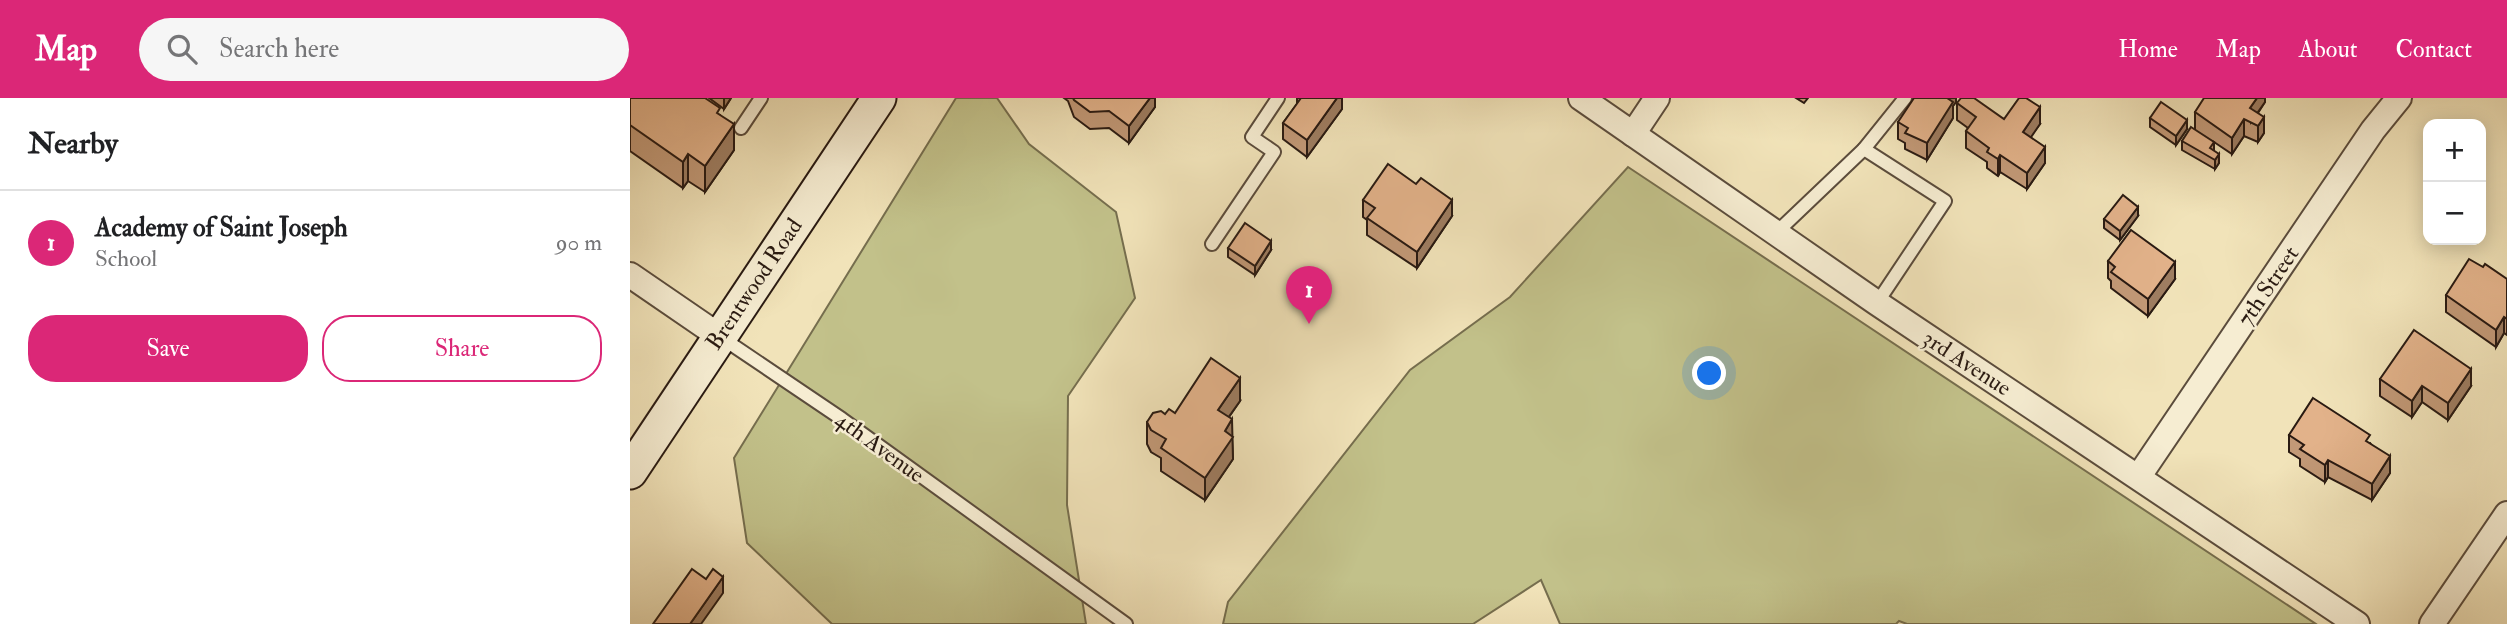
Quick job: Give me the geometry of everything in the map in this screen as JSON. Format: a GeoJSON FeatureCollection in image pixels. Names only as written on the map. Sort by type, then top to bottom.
{"type":"FeatureCollection","features":[{"type":"Feature","properties":{"kind":"street","name":"Brentwood Road"},"geometry":{"type":"LineString","coordinates":[[630,472],[879,98]]}},
{"type":"Feature","properties":{"kind":"street","name":"3rd Avenue"},"geometry":{"type":"LineString","coordinates":[[1581,98],[1877,303],[2357,624]]}},
{"type":"Feature","properties":{"kind":"street"},"geometry":{"type":"LineString","coordinates":[[1633,134],[1657,98]]}},
{"type":"Feature","properties":{"kind":"street","name":"7th Street"},"geometry":{"type":"LineString","coordinates":[[2139,476],[2373,130],[2399,98]]}},
{"type":"Feature","properties":{"kind":"street","name":"4th Avenue"},"geometry":{"type":"LineString","coordinates":[[630,275],[719,336]]}},
{"type":"Feature","properties":{"kind":"street"},"geometry":{"type":"LineString","coordinates":[[2432,624],[2507,514]]}},
{"type":"Feature","properties":{"kind":"lane"},"geometry":{"type":"LineString","coordinates":[[741,128],[761,98]]}},
{"type":"Feature","properties":{"kind":"lane"},"geometry":{"type":"LineString","coordinates":[[1212,244],[1274,152],[1252,137],[1278,98]]}},
{"type":"Feature","properties":{"kind":"lane"},"geometry":{"type":"LineString","coordinates":[[1776,233],[1864,149],[1905,98]]}},
{"type":"Feature","properties":{"kind":"lane"},"geometry":{"type":"LineString","coordinates":[[1864,149],[1945,201],[1877,303]]}},
{"type":"Feature","properties":{"kind":"lane","name":"4th Avenue"},"geometry":{"type":"LineString","coordinates":[[719,336],[842,419],[1126,624]]}},
{"type":"Feature","properties":{"kind":"shaded area"},"geometry":{"type":"Polygon","coordinates":[[[956,98],[997,98],[1029,144],[1116,212],[1135,298],[1068,396],[1067,505],[1086,624],[832,624],[747,543],[734,458],[956,98]]]}},
{"type":"Feature","properties":{"kind":"shaded area"},"geometry":{"type":"Polygon","coordinates":[[[1628,167],[2316,624],[1907,624],[1899,621],[1896,624],[1560,624],[1541,580],[1473,624],[1223,624],[1228,602],[1410,370],[1510,297],[1628,167]]]}},
{"type":"Feature","properties":{"kind":"building"},"geometry":{"type":"Polygon","coordinates":[[[630,98],[705,98],[720,108],[717,113],[734,124],[705,166],[688,154],[683,162],[630,125],[630,98]]]}},
{"type":"Feature","properties":{"kind":"building"},"geometry":{"type":"Polygon","coordinates":[[[1073,98],[1150,98],[1129,126],[1109,111],[1090,112],[1073,98]]]}},
{"type":"Feature","properties":{"kind":"building"},"geometry":{"type":"Polygon","coordinates":[[[1301,98],[1337,98],[1307,140],[1283,123],[1301,98]]]}},
{"type":"Feature","properties":{"kind":"building"},"geometry":{"type":"Polygon","coordinates":[[[1914,98],[1947,98],[1953,102],[1927,143],[1905,133],[1908,128],[1898,122],[1914,98]]]}},
{"type":"Feature","properties":{"kind":"building"},"geometry":{"type":"Polygon","coordinates":[[[1961,98],[1974,98],[2004,119],[2019,98],[2026,98],[2040,107],[2023,132],[2045,147],[2027,173],[2000,155],[1998,159],[1987,152],[1989,148],[1966,131],[1976,117],[1957,103],[1961,98]]]}},
{"type":"Feature","properties":{"kind":"building"},"geometry":{"type":"Polygon","coordinates":[[[2204,98],[2257,98],[2250,108],[2264,117],[2258,126],[2244,119],[2232,138],[2195,112],[2204,98]]]}},
{"type":"Feature","properties":{"kind":"building"},"geometry":{"type":"Polygon","coordinates":[[[2161,102],[2187,120],[2176,136],[2150,118],[2161,102]]]}},
{"type":"Feature","properties":{"kind":"building"},"geometry":{"type":"Polygon","coordinates":[[[2191,127],[2214,142],[2210,148],[2219,154],[2215,160],[2182,141],[2191,127]]]}},
{"type":"Feature","properties":{"kind":"building"},"geometry":{"type":"Polygon","coordinates":[[[1388,164],[1416,184],[1421,178],[1452,200],[1417,252],[1367,218],[1375,208],[1363,200],[1388,164]]]}},
{"type":"Feature","properties":{"kind":"building"},"geometry":{"type":"Polygon","coordinates":[[[2123,195],[2138,207],[2120,231],[2104,219],[2123,195]]]}},
{"type":"Feature","properties":{"kind":"building"},"geometry":{"type":"Polygon","coordinates":[[[1245,223],[1271,241],[1255,266],[1228,248],[1245,223]]]}},
{"type":"Feature","properties":{"kind":"building"},"geometry":{"type":"Polygon","coordinates":[[[2131,230],[2175,262],[2148,299],[2111,272],[2115,267],[2108,261],[2131,230]]]}},
{"type":"Feature","properties":{"kind":"building"},"geometry":{"type":"Polygon","coordinates":[[[2469,259],[2483,267],[2485,264],[2507,279],[2507,319],[2504,317],[2496,330],[2446,295],[2469,259]]]}},
{"type":"Feature","properties":{"kind":"building"},"geometry":{"type":"Polygon","coordinates":[[[2414,330],[2471,369],[2448,403],[2422,386],[2412,401],[2380,379],[2414,330]]]}},
{"type":"Feature","properties":{"kind":"building"},"geometry":{"type":"Polygon","coordinates":[[[1211,358],[1240,378],[1218,410],[1232,419],[1225,431],[1233,437],[1205,478],[1161,448],[1166,439],[1151,430],[1147,422],[1153,413],[1161,411],[1165,414],[1169,409],[1175,413],[1211,358]]]}},
{"type":"Feature","properties":{"kind":"building"},"geometry":{"type":"Polygon","coordinates":[[[2313,398],[2370,435],[2366,441],[2390,456],[2372,484],[2328,460],[2325,465],[2300,449],[2304,445],[2289,435],[2313,398]]]}},
{"type":"Feature","properties":{"kind":"building"},"geometry":{"type":"Polygon","coordinates":[[[692,569],[706,579],[713,569],[723,577],[690,624],[653,624],[692,569]]]}},
{"type":"Feature","properties":{"kind":"place","name":"Academy of Saint Joseph"},"geometry":{"type":"Point","coordinates":[1309,324]}}]}
